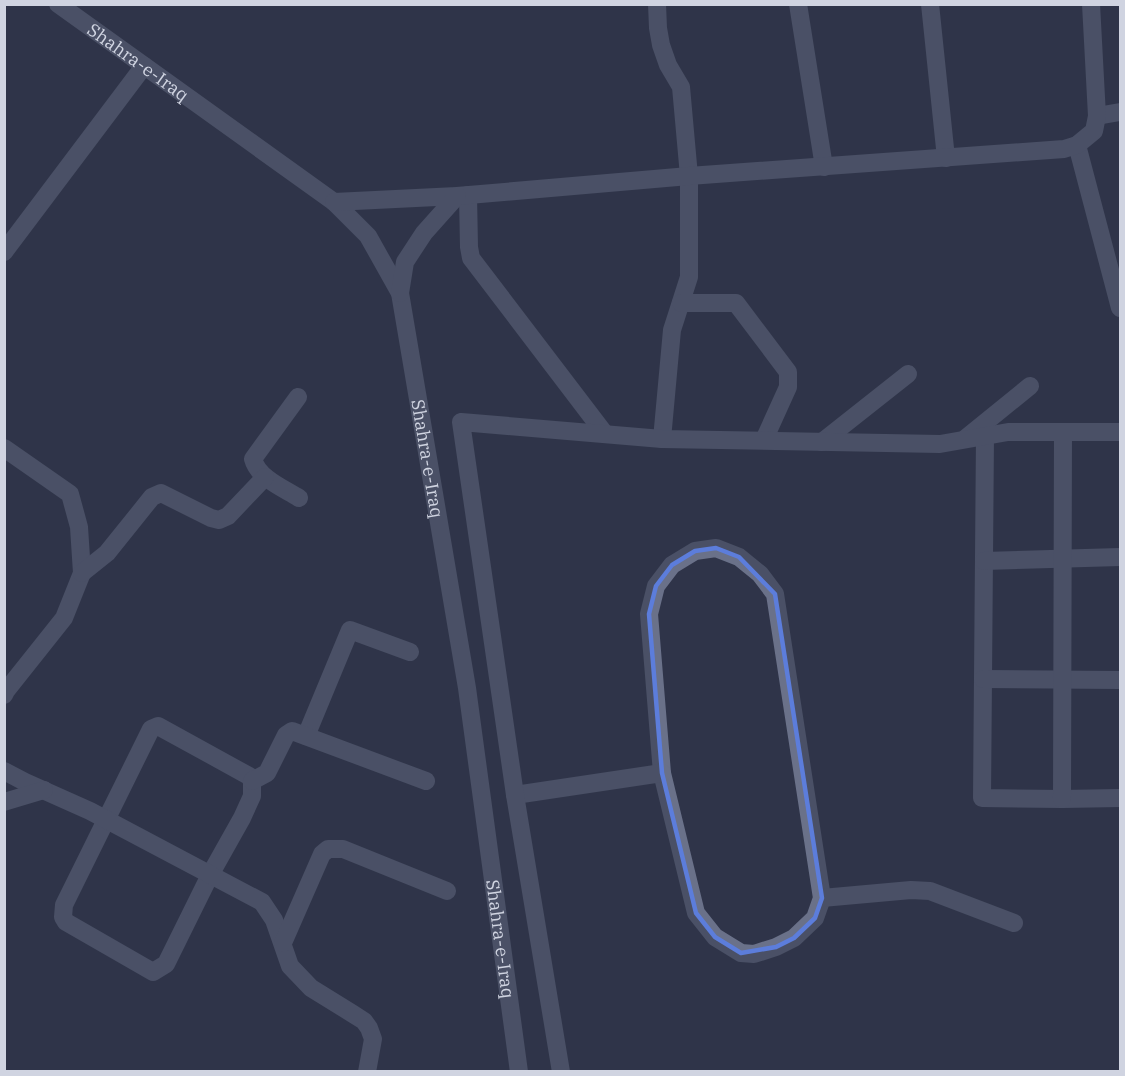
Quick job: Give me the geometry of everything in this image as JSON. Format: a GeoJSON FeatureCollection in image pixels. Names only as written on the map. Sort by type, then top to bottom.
{"type":"FeatureCollection","features":[{"type":"Feature","properties":{"kind":"street","name":"Shahra-e-Iraq"},"geometry":{"type":"LineString","coordinates":[[58,4],[334,202],[368,236],[400,293],[467,688],[519,1071]]}},
{"type":"Feature","properties":{"kind":"street"},"geometry":{"type":"LineString","coordinates":[[657,4],[661,45],[668,65],[681,87],[689,176],[688,277],[672,330],[662,439]]}},
{"type":"Feature","properties":{"kind":"street"},"geometry":{"type":"LineString","coordinates":[[798,4],[824,167]]}},
{"type":"Feature","properties":{"kind":"street"},"geometry":{"type":"LineString","coordinates":[[930,4],[946,158]]}},
{"type":"Feature","properties":{"kind":"street"},"geometry":{"type":"LineString","coordinates":[[334,202],[462,195],[1064,149],[1077,145],[1094,131],[1097,116],[1090,4]]}},
{"type":"Feature","properties":{"kind":"street"},"geometry":{"type":"LineString","coordinates":[[4,252],[144,66]]}},
{"type":"Feature","properties":{"kind":"street"},"geometry":{"type":"LineString","coordinates":[[1097,116],[1120,112]]}},
{"type":"Feature","properties":{"kind":"street"},"geometry":{"type":"LineString","coordinates":[[1077,145],[1120,308]]}},
{"type":"Feature","properties":{"kind":"street"},"geometry":{"type":"LineString","coordinates":[[400,293],[405,262],[423,233],[462,195]]}},
{"type":"Feature","properties":{"kind":"street"},"geometry":{"type":"LineString","coordinates":[[462,195],[471,258],[605,434]]}},
{"type":"Feature","properties":{"kind":"street"},"geometry":{"type":"LineString","coordinates":[[681,303],[736,303],[788,372],[788,387],[764,440]]}},
{"type":"Feature","properties":{"kind":"street"},"geometry":{"type":"LineString","coordinates":[[822,442],[908,374]]}},
{"type":"Feature","properties":{"kind":"street"},"geometry":{"type":"LineString","coordinates":[[963,440],[1030,386]]}},
{"type":"Feature","properties":{"kind":"street"},"geometry":{"type":"LineString","coordinates":[[298,397],[253,459],[265,477],[299,498]]}},
{"type":"Feature","properties":{"kind":"street"},"geometry":{"type":"LineString","coordinates":[[561,1071],[515,795],[460,422],[662,439],[940,444],[1008,432],[1120,432]]}},
{"type":"Feature","properties":{"kind":"street"},"geometry":{"type":"LineString","coordinates":[[1062,799],[1063,432]]}},
{"type":"Feature","properties":{"kind":"street"},"geometry":{"type":"LineString","coordinates":[[985,436],[982,798],[1120,798]]}},
{"type":"Feature","properties":{"kind":"street"},"geometry":{"type":"LineString","coordinates":[[4,448],[70,494],[79,528],[82,573],[64,618],[4,695]]}},
{"type":"Feature","properties":{"kind":"street"},"geometry":{"type":"LineString","coordinates":[[82,573],[107,553],[152,497],[161,493],[219,520],[228,516],[265,477]]}},
{"type":"Feature","properties":{"kind":"street"},"geometry":{"type":"LineString","coordinates":[[716,548],[739,557],[760,574],[775,594],[822,898],[815,918],[794,938],[754,954],[741,953],[715,937],[696,913],[662,773],[649,614],[656,586],[672,565],[695,551],[716,548]]}},
{"type":"Feature","properties":{"kind":"street"},"geometry":{"type":"LineString","coordinates":[[984,561],[1120,557]]}},
{"type":"Feature","properties":{"kind":"street"},"geometry":{"type":"LineString","coordinates":[[306,736],[350,630],[410,652]]}},
{"type":"Feature","properties":{"kind":"street"},"geometry":{"type":"LineString","coordinates":[[983,679],[1120,680]]}},
{"type":"Feature","properties":{"kind":"street"},"geometry":{"type":"LineString","coordinates":[[158,726],[249,776],[252,782],[252,796],[242,818],[165,964],[153,972],[66,922],[63,917],[64,905],[106,820],[152,729],[158,726]]}},
{"type":"Feature","properties":{"kind":"street"},"geometry":{"type":"LineString","coordinates":[[252,782],[267,773],[286,735],[292,731],[426,781]]}},
{"type":"Feature","properties":{"kind":"street"},"geometry":{"type":"LineString","coordinates":[[4,771],[106,820],[262,902],[274,920],[290,966],[311,988],[364,1021],[369,1028],[373,1039],[366,1071]]}},
{"type":"Feature","properties":{"kind":"street"},"geometry":{"type":"LineString","coordinates":[[515,795],[662,773]]}},
{"type":"Feature","properties":{"kind":"street"},"geometry":{"type":"LineString","coordinates":[[4,802],[44,790]]}},
{"type":"Feature","properties":{"kind":"street"},"geometry":{"type":"LineString","coordinates":[[283,943],[322,855],[328,849],[344,849],[447,891]]}},
{"type":"Feature","properties":{"kind":"street"},"geometry":{"type":"LineString","coordinates":[[822,898],[911,890],[930,891],[1014,923]]}},
{"type":"Feature","properties":{"kind":"highlighted area"},"geometry":{"type":"Polygon","coordinates":[[[716,548],[739,557],[775,594],[822,898],[815,918],[794,938],[776,947],[741,953],[715,937],[696,913],[662,773],[649,614],[656,586],[672,565],[695,551],[716,548]]]}}]}
